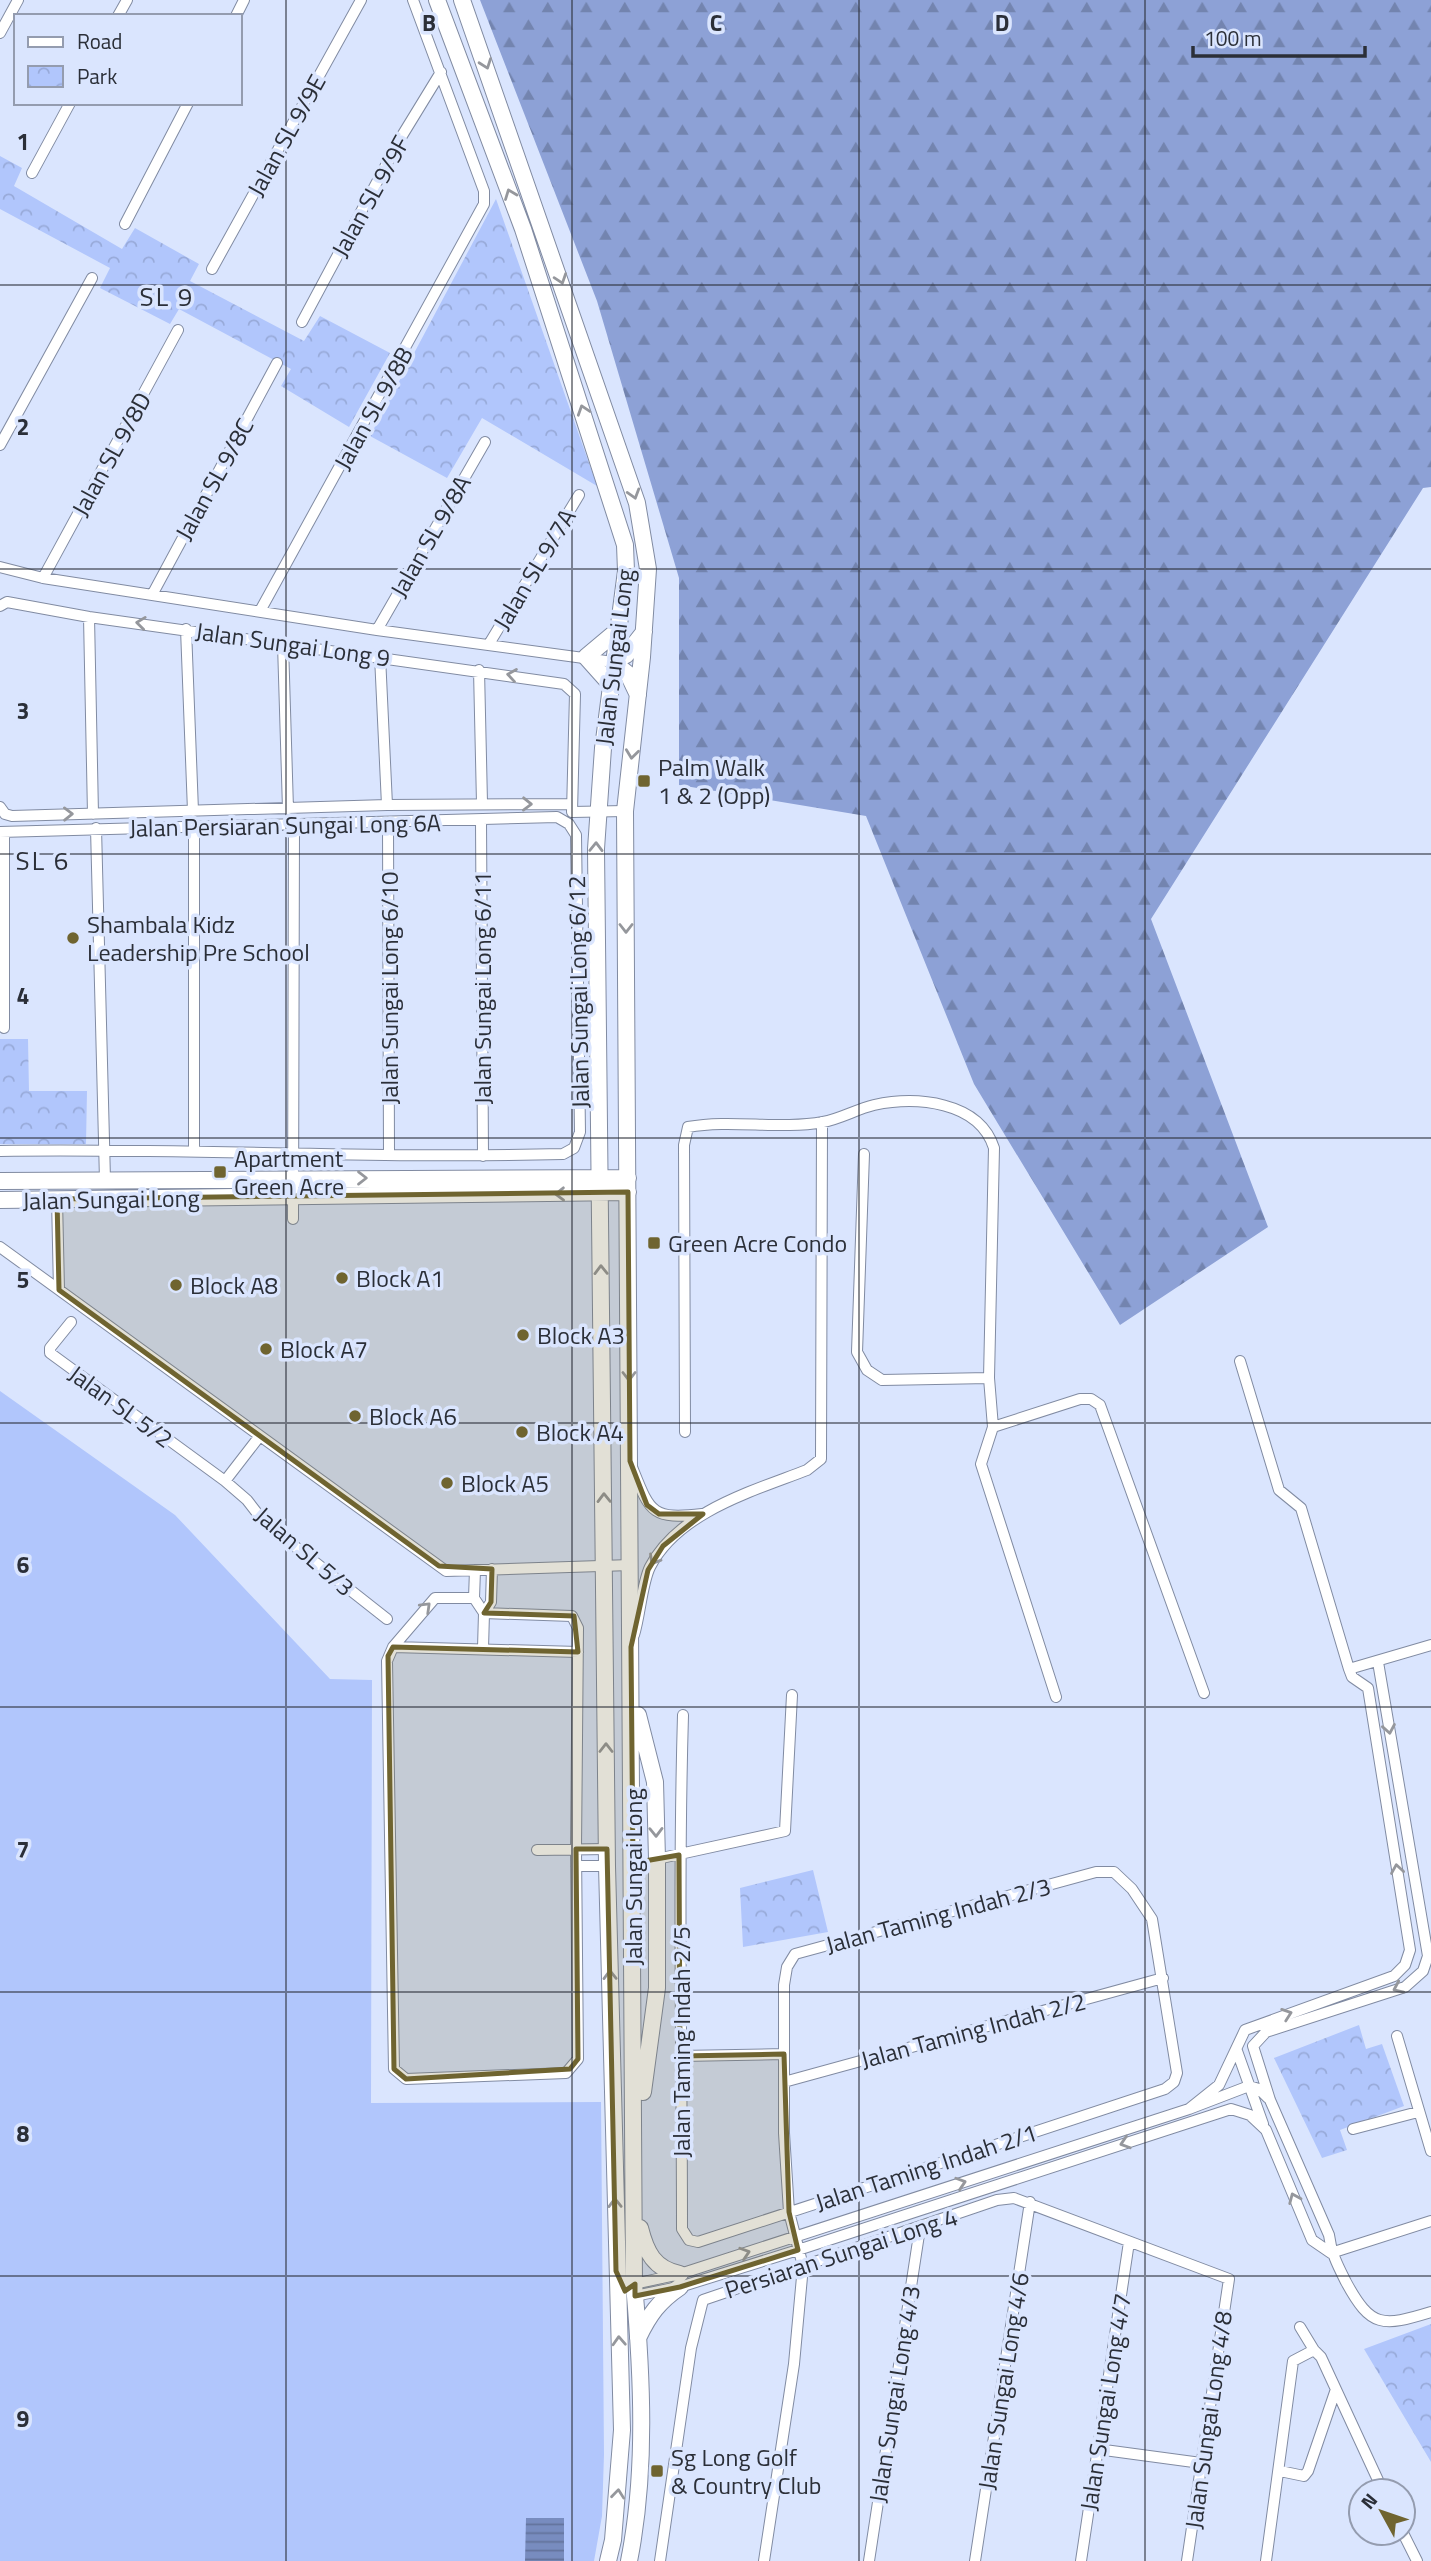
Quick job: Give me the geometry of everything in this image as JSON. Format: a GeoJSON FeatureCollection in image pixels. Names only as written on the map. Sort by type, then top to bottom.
{"type":"FeatureCollection","features":[{"type":"Feature","properties":{"kind":"street"},"geometry":{"type":"LineString","coordinates":[[0,33],[18,0]]}},
{"type":"Feature","properties":{"kind":"street","name":"Jalan SL 9/9E"},"geometry":{"type":"LineString","coordinates":[[212,269],[361,0]]}},
{"type":"Feature","properties":{"kind":"street"},"geometry":{"type":"LineString","coordinates":[[413,0],[441,72]]}},
{"type":"Feature","properties":{"kind":"street","name":"Jalan Sungai Long"},"geometry":{"type":"LineString","coordinates":[[437,0],[523,229],[617,512],[625,545],[626,571],[597,810],[607,1866],[616,2271],[628,2294],[637,2339],[641,2457],[638,2515],[629,2561]]}},
{"type":"Feature","properties":{"kind":"street","name":"Jalan Sungai Long"},"geometry":{"type":"LineString","coordinates":[[462,0],[637,503],[648,569],[625,811],[636,2208],[628,2294],[622,2458],[608,2561]]}},
{"type":"Feature","properties":{"kind":"street","name":"Jalan SL 9/8B"},"geometry":{"type":"LineString","coordinates":[[260,611],[484,204],[484,191],[441,72]]}},
{"type":"Feature","properties":{"kind":"street","name":"Jalan SL 9/9F"},"geometry":{"type":"LineString","coordinates":[[302,321],[393,152],[441,72]]}},
{"type":"Feature","properties":{"kind":"street"},"geometry":{"type":"LineString","coordinates":[[32,173],[69,105]]}},
{"type":"Feature","properties":{"kind":"street"},"geometry":{"type":"LineString","coordinates":[[125,224],[187,105]]}},
{"type":"Feature","properties":{"kind":"street"},"geometry":{"type":"LineString","coordinates":[[0,444],[92,278]]}},
{"type":"Feature","properties":{"kind":"street","name":"Jalan SL 9/8D"},"geometry":{"type":"LineString","coordinates":[[43,578],[178,330]]}},
{"type":"Feature","properties":{"kind":"street","name":"Jalan SL 9/8C"},"geometry":{"type":"LineString","coordinates":[[152,595],[277,363]]}},
{"type":"Feature","properties":{"kind":"street","name":"Jalan SL 9/8A"},"geometry":{"type":"LineString","coordinates":[[377,630],[485,442]]}},
{"type":"Feature","properties":{"kind":"street","name":"Jalan SL 9/7A"},"geometry":{"type":"LineString","coordinates":[[489,644],[579,495]]}},
{"type":"Feature","properties":{"kind":"street"},"geometry":{"type":"LineString","coordinates":[[0,566],[43,578],[377,630],[613,662],[628,674],[638,696]]}},
{"type":"Feature","properties":{"kind":"street","name":"Jalan Sungai Long 9"},"geometry":{"type":"LineString","coordinates":[[4,604],[564,684],[575,694],[572,804]]}},
{"type":"Feature","properties":{"kind":"street"},"geometry":{"type":"LineString","coordinates":[[89,617],[93,814]]}},
{"type":"Feature","properties":{"kind":"street"},"geometry":{"type":"LineString","coordinates":[[186,629],[193,811]]}},
{"type":"Feature","properties":{"kind":"street"},"geometry":{"type":"LineString","coordinates":[[586,657],[617,631]]}},
{"type":"Feature","properties":{"kind":"street"},"geometry":{"type":"LineString","coordinates":[[613,662],[626,655],[644,632]]}},
{"type":"Feature","properties":{"kind":"street"},"geometry":{"type":"LineString","coordinates":[[283,644],[288,809]]}},
{"type":"Feature","properties":{"kind":"street"},"geometry":{"type":"LineString","coordinates":[[380,656],[387,805]]}},
{"type":"Feature","properties":{"kind":"street"},"geometry":{"type":"LineString","coordinates":[[586,657],[611,685]]}},
{"type":"Feature","properties":{"kind":"street"},"geometry":{"type":"LineString","coordinates":[[479,670],[482,803]]}},
{"type":"Feature","properties":{"kind":"street"},"geometry":{"type":"LineString","coordinates":[[1,809],[12,816],[482,803],[572,804],[572,812],[625,811]]}},
{"type":"Feature","properties":{"kind":"street","name":"Jalan Persiaran Sungai Long 6A"},"geometry":{"type":"LineString","coordinates":[[2,832],[557,817],[569,824]]}},
{"type":"Feature","properties":{"kind":"street","name":"Jalan Sungai Long 6/11"},"geometry":{"type":"LineString","coordinates":[[481,821],[483,1156]]}},
{"type":"Feature","properties":{"kind":"street","name":"Jalan Sungai Long 6/10"},"geometry":{"type":"LineString","coordinates":[[388,822],[389,1154]]}},
{"type":"Feature","properties":{"kind":"street","name":"Jalan Sungai Long 6/12"},"geometry":{"type":"LineString","coordinates":[[483,1156],[563,1154],[577,1145],[580,1132],[576,835],[569,824]]}},
{"type":"Feature","properties":{"kind":"street"},"geometry":{"type":"LineString","coordinates":[[293,1219],[291,1178],[294,826]]}},
{"type":"Feature","properties":{"kind":"street"},"geometry":{"type":"LineString","coordinates":[[194,827],[194,1151]]}},
{"type":"Feature","properties":{"kind":"street"},"geometry":{"type":"LineString","coordinates":[[96,828],[105,1180]]}},
{"type":"Feature","properties":{"kind":"street"},"geometry":{"type":"LineString","coordinates":[[2,832],[4,1028]]}},
{"type":"Feature","properties":{"kind":"street"},"geometry":{"type":"LineString","coordinates":[[600,1091],[627,1090]]}},
{"type":"Feature","properties":{"kind":"street"},"geometry":{"type":"LineString","coordinates":[[685,1432],[684,1145],[688,1127],[822,1122],[871,1106],[901,1101],[954,1109],[971,1116],[988,1130],[994,1148],[989,1378],[993,1427],[981,1464],[1056,1697]]}},
{"type":"Feature","properties":{"kind":"street"},"geometry":{"type":"LineString","coordinates":[[631,1647],[648,1570],[663,1546],[703,1514],[807,1470],[821,1459],[822,1122]]}},
{"type":"Feature","properties":{"kind":"street"},"geometry":{"type":"LineString","coordinates":[[0,1151],[483,1156]]}},
{"type":"Feature","properties":{"kind":"street"},"geometry":{"type":"LineString","coordinates":[[864,1154],[857,1352],[867,1370],[882,1380],[989,1378]]}},
{"type":"Feature","properties":{"kind":"street","name":"Jalan Sungai Long"},"geometry":{"type":"LineString","coordinates":[[0,1181],[291,1178],[628,1185]]}},
{"type":"Feature","properties":{"kind":"street","name":"Jalan Sungai Long"},"geometry":{"type":"LineString","coordinates":[[0,1200],[292,1197],[599,1185]]}},
{"type":"Feature","properties":{"kind":"street"},"geometry":{"type":"LineString","coordinates":[[57,1199],[59,1290]]}},
{"type":"Feature","properties":{"kind":"street"},"geometry":{"type":"LineString","coordinates":[[0,1247],[446,1571],[631,1565]]}},
{"type":"Feature","properties":{"kind":"street","name":"Jalan SL 5/2"},"geometry":{"type":"LineString","coordinates":[[71,1322],[50,1348],[50,1353],[225,1481]]}},
{"type":"Feature","properties":{"kind":"street"},"geometry":{"type":"LineString","coordinates":[[1189,2109],[1214,2092],[1237,2051],[1240,2036],[1252,2026],[1394,1976],[1405,1965],[1410,1950],[1368,1688],[1355,1680],[1349,1669],[1301,1508],[1279,1490],[1240,1361]]}},
{"type":"Feature","properties":{"kind":"street"},"geometry":{"type":"LineString","coordinates":[[993,1427],[1080,1399],[1091,1399],[1100,1405],[1204,1693]]}},
{"type":"Feature","properties":{"kind":"street"},"geometry":{"type":"LineString","coordinates":[[225,1481],[260,1437]]}},
{"type":"Feature","properties":{"kind":"street"},"geometry":{"type":"LineString","coordinates":[[630,1461],[647,1505],[676,1517],[703,1514]]}},
{"type":"Feature","properties":{"kind":"street","name":"Jalan SL 5/3"},"geometry":{"type":"LineString","coordinates":[[225,1481],[247,1500],[264,1522],[387,1619]]}},
{"type":"Feature","properties":{"kind":"street"},"geometry":{"type":"LineString","coordinates":[[483,1648],[484,1613],[491,1602],[492,1569]]}},
{"type":"Feature","properties":{"kind":"street"},"geometry":{"type":"LineString","coordinates":[[475,1570],[474,1598],[484,1613]]}},
{"type":"Feature","properties":{"kind":"street"},"geometry":{"type":"LineString","coordinates":[[474,1598],[435,1598],[393,1647],[387,1661],[394,2069],[406,2079],[566,2073],[578,2059],[576,1849],[579,1628],[572,1616],[484,1613]]}},
{"type":"Feature","properties":{"kind":"street"},"geometry":{"type":"LineString","coordinates":[[1349,1669],[1431,1645]]}},
{"type":"Feature","properties":{"kind":"street"},"geometry":{"type":"LineString","coordinates":[[393,1647],[578,1652]]}},
{"type":"Feature","properties":{"kind":"street"},"geometry":{"type":"LineString","coordinates":[[1378,1662],[1428,1956],[1423,1971],[1405,1987],[1259,2036],[1253,2046],[1270,2100],[1329,2235],[1331,2253],[1367,2316],[1401,2321],[1431,2312]]}},
{"type":"Feature","properties":{"kind":"street"},"geometry":{"type":"LineString","coordinates":[[632,1693],[655,1782],[657,1858],[657,1988],[635,2150]]}},
{"type":"Feature","properties":{"kind":"street"},"geometry":{"type":"LineString","coordinates":[[657,1858],[785,1831],[792,1695]]}},
{"type":"Feature","properties":{"kind":"street","name":"Jalan Taming Indah 2/5"},"geometry":{"type":"LineString","coordinates":[[682,2229],[679,1854],[683,1715]]}},
{"type":"Feature","properties":{"kind":"street"},"geometry":{"type":"LineString","coordinates":[[537,1850],[607,1849]]}},
{"type":"Feature","properties":{"kind":"street"},"geometry":{"type":"LineString","coordinates":[[576,1866],[607,1866]]}},
{"type":"Feature","properties":{"kind":"street","name":"Jalan Taming Indah 2/3"},"geometry":{"type":"LineString","coordinates":[[784,2054],[786,1967],[795,1954],[1096,1872],[1114,1872],[1132,1889],[1152,1919],[1163,1978]]}},
{"type":"Feature","properties":{"kind":"street","name":"Jalan Taming Indah 2/1"},"geometry":{"type":"LineString","coordinates":[[682,2229],[689,2240],[698,2242],[1165,2089],[1174,2082],[1177,2073],[1163,1978]]}},
{"type":"Feature","properties":{"kind":"street","name":"Jalan Taming Indah 2/2"},"geometry":{"type":"LineString","coordinates":[[784,2082],[1163,1978]]}},
{"type":"Feature","properties":{"kind":"street"},"geometry":{"type":"LineString","coordinates":[[1397,2036],[1431,2151]]}},
{"type":"Feature","properties":{"kind":"street"},"geometry":{"type":"LineString","coordinates":[[1237,2051],[1254,2091],[1266,2130],[1312,2240],[1331,2253]]}},
{"type":"Feature","properties":{"kind":"street"},"geometry":{"type":"LineString","coordinates":[[680,2056],[784,2054],[789,2212],[803,2266],[794,2364],[764,2561]]}},
{"type":"Feature","properties":{"kind":"street"},"geometry":{"type":"LineString","coordinates":[[628,2294],[798,2250],[1231,2109],[1254,2091],[1261,2076]]}},
{"type":"Feature","properties":{"kind":"street"},"geometry":{"type":"LineString","coordinates":[[637,2339],[650,2313],[680,2280],[794,2236],[1189,2109],[1254,2091],[1270,2100]]}},
{"type":"Feature","properties":{"kind":"street"},"geometry":{"type":"LineString","coordinates":[[1231,2109],[1250,2115],[1266,2130]]}},
{"type":"Feature","properties":{"kind":"street"},"geometry":{"type":"LineString","coordinates":[[1353,2129],[1418,2112]]}},
{"type":"Feature","properties":{"kind":"street","name":"Persiaran Sungai Long 4"},"geometry":{"type":"LineString","coordinates":[[660,2561],[700,2306],[709,2296],[920,2228],[997,2200],[1014,2197],[1229,2278]]}},
{"type":"Feature","properties":{"kind":"street","name":"Jalan Sungai Long 4/6"},"geometry":{"type":"LineString","coordinates":[[975,2561],[1030,2202]]}},
{"type":"Feature","properties":{"kind":"street"},"geometry":{"type":"LineString","coordinates":[[636,2208],[652,2260],[680,2280]]}},
{"type":"Feature","properties":{"kind":"street"},"geometry":{"type":"LineString","coordinates":[[1331,2253],[1431,2221]]}},
{"type":"Feature","properties":{"kind":"street","name":"Jalan Sungai Long 4/3"},"geometry":{"type":"LineString","coordinates":[[869,2561],[920,2228]]}},
{"type":"Feature","properties":{"kind":"street","name":"Jalan Sungai Long 4/7"},"geometry":{"type":"LineString","coordinates":[[1081,2561],[1129,2242]]}},
{"type":"Feature","properties":{"kind":"street","name":"Jalan Sungai Long 4/8"},"geometry":{"type":"LineString","coordinates":[[1187,2561],[1229,2278]]}},
{"type":"Feature","properties":{"kind":"street"},"geometry":{"type":"LineString","coordinates":[[1300,2327],[1321,2357],[1376,2477]]}},
{"type":"Feature","properties":{"kind":"street"},"geometry":{"type":"LineString","coordinates":[[1266,2561],[1293,2361],[1314,2350]]}},
{"type":"Feature","properties":{"kind":"street"},"geometry":{"type":"LineString","coordinates":[[639,2370],[624,2387],[639,2405]]}},
{"type":"Feature","properties":{"kind":"street"},"geometry":{"type":"LineString","coordinates":[[1280,2471],[1304,2476],[1308,2471],[1335,2392]]}},
{"type":"Feature","properties":{"kind":"street"},"geometry":{"type":"LineString","coordinates":[[1097,2449],[1202,2463]]}},
{"type":"Feature","properties":{"kind":"highlighted area"},"geometry":{"type":"Polygon","coordinates":[[[628,1192],[630,1461],[647,1505],[659,1514],[703,1514],[663,1546],[648,1570],[631,1647],[633,1863],[679,1855],[680,2056],[784,2054],[789,2212],[798,2250],[680,2287],[635,2296],[635,2284],[625,2291],[616,2271],[607,1849],[576,1849],[578,2059],[570,2069],[406,2079],[394,2069],[388,1656],[393,1647],[578,1652],[574,1616],[484,1613],[491,1602],[492,1569],[439,1566],[59,1290],[57,1199],[628,1192]]]}},
{"type":"Feature","properties":{"kind":"green space"},"geometry":{"type":"Polygon","coordinates":[[[480,0],[1431,0],[1431,487],[1423,488],[1151,919],[1268,1227],[1120,1325],[974,1084],[866,816],[679,785],[679,578],[597,301],[480,0]]]}},
{"type":"Feature","properties":{"kind":"green space"},"geometry":{"type":"Polygon","coordinates":[[[0,156],[22,168],[14,186],[122,249],[135,228],[199,264],[190,281],[304,341],[320,316],[390,353],[349,427],[281,386],[291,369],[179,309],[170,324],[100,288],[110,268],[0,209],[0,156]]]}},
{"type":"Feature","properties":{"kind":"green space"},"geometry":{"type":"Polygon","coordinates":[[[496,199],[597,486],[482,418],[447,478],[370,436],[496,199]]]}},
{"type":"Feature","properties":{"kind":"green space"},"geometry":{"type":"Polygon","coordinates":[[[0,1039],[28,1039],[29,1091],[87,1091],[86,1144],[0,1144],[0,1039]]]}},
{"type":"Feature","properties":{"kind":"green space"},"geometry":{"type":"Polygon","coordinates":[[[0,1391],[175,1515],[330,1679],[372,1680],[371,2103],[601,2102],[604,2454],[602,2516],[594,2561],[0,2561],[0,1391]]]}},
{"type":"Feature","properties":{"kind":"green space"},"geometry":{"type":"Polygon","coordinates":[[[813,1870],[828,1932],[743,1947],[740,1888],[813,1870]]]}},
{"type":"Feature","properties":{"kind":"green space"},"geometry":{"type":"Polygon","coordinates":[[[1359,2025],[1366,2049],[1382,2044],[1404,2106],[1340,2130],[1347,2150],[1322,2158],[1274,2058],[1359,2025]]]}},
{"type":"Feature","properties":{"kind":"green space"},"geometry":{"type":"Polygon","coordinates":[[[1431,2324],[1431,2462],[1364,2349],[1431,2324]]]}},
{"type":"Feature","properties":{"kind":"shaded area"},"geometry":{"type":"Polygon","coordinates":[[[526,2518],[564,2518],[564,2561],[525,2561],[526,2518]]]}},
{"type":"Feature","properties":{"kind":"place","name":"Palm Walk 1 & 2 (Opp)"},"geometry":{"type":"Point","coordinates":[644,781]}},
{"type":"Feature","properties":{"kind":"place","name":"Shambala Kidz Leadership Pre School"},"geometry":{"type":"Point","coordinates":[73,938]}},
{"type":"Feature","properties":{"kind":"place","name":"Apartment Green Acre"},"geometry":{"type":"Point","coordinates":[220,1172]}},
{"type":"Feature","properties":{"kind":"place","name":"Green Acre Condo"},"geometry":{"type":"Point","coordinates":[654,1243]}},
{"type":"Feature","properties":{"kind":"place","name":"Block A1"},"geometry":{"type":"Point","coordinates":[342,1278]}},
{"type":"Feature","properties":{"kind":"place","name":"Block A8"},"geometry":{"type":"Point","coordinates":[176,1285]}},
{"type":"Feature","properties":{"kind":"place","name":"Block A3"},"geometry":{"type":"Point","coordinates":[523,1335]}},
{"type":"Feature","properties":{"kind":"place","name":"Block A7"},"geometry":{"type":"Point","coordinates":[266,1349]}},
{"type":"Feature","properties":{"kind":"place","name":"Block A6"},"geometry":{"type":"Point","coordinates":[355,1416]}},
{"type":"Feature","properties":{"kind":"place","name":"Block A4"},"geometry":{"type":"Point","coordinates":[522,1432]}},
{"type":"Feature","properties":{"kind":"place","name":"Block A5"},"geometry":{"type":"Point","coordinates":[447,1483]}},
{"type":"Feature","properties":{"kind":"place","name":"Sg Long Golf & Country Club"},"geometry":{"type":"Point","coordinates":[657,2471]}},
{"type":"Feature","properties":{"kind":"district","name":"SL 9"},"geometry":{"type":"Point","coordinates":[167,296]}},
{"type":"Feature","properties":{"kind":"district","name":"SL 6"},"geometry":{"type":"Point","coordinates":[43,860]}}]}
